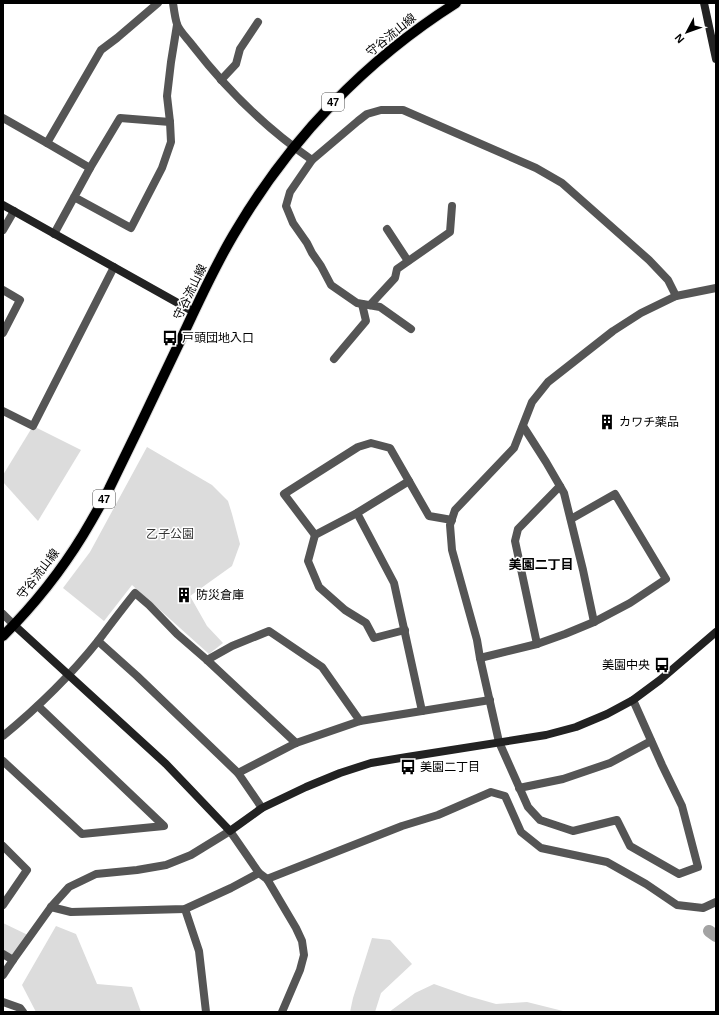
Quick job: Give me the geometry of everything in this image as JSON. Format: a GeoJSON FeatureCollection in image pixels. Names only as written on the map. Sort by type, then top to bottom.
{"type":"FeatureCollection","features":[{"type":"Feature","properties":{"kind":"main road","name":"守谷流山線"},"geometry":{"type":"LineString","coordinates":[[3,636],[36,600],[83,535],[109,489],[223,252],[274,173],[316,121],[367,71],[402,41],[456,3]]}},
{"type":"Feature","properties":{"kind":"street"},"geometry":{"type":"LineString","coordinates":[[47,143],[101,50],[158,3]]}},
{"type":"Feature","properties":{"kind":"street"},"geometry":{"type":"LineString","coordinates":[[74,197],[131,228],[162,168],[171,142],[167,96],[170,62],[177,25],[173,3]]}},
{"type":"Feature","properties":{"kind":"street"},"geometry":{"type":"LineString","coordinates":[[704,3],[716,59]]}},
{"type":"Feature","properties":{"kind":"street"},"geometry":{"type":"LineString","coordinates":[[221,80],[236,64],[240,49],[258,22]]}},
{"type":"Feature","properties":{"kind":"street"},"geometry":{"type":"LineString","coordinates":[[177,25],[207,65],[253,113],[294,148],[312,160]]}},
{"type":"Feature","properties":{"kind":"street"},"geometry":{"type":"LineString","coordinates":[[411,329],[380,307],[357,303],[331,285],[294,223],[286,206],[290,192],[312,160],[367,114],[381,110],[403,110],[536,168],[562,183],[649,260],[668,280],[676,296]]}},
{"type":"Feature","properties":{"kind":"street"},"geometry":{"type":"LineString","coordinates":[[3,118],[90,168]]}},
{"type":"Feature","properties":{"kind":"street"},"geometry":{"type":"LineString","coordinates":[[54,234],[90,168],[120,118],[170,122]]}},
{"type":"Feature","properties":{"kind":"street"},"geometry":{"type":"LineString","coordinates":[[3,205],[194,312]]}},
{"type":"Feature","properties":{"kind":"street"},"geometry":{"type":"LineString","coordinates":[[334,360],[366,322],[366,305],[395,278],[397,269],[450,232],[452,206]]}},
{"type":"Feature","properties":{"kind":"street"},"geometry":{"type":"LineString","coordinates":[[3,230],[14,211]]}},
{"type":"Feature","properties":{"kind":"street"},"geometry":{"type":"LineString","coordinates":[[387,229],[408,261]]}},
{"type":"Feature","properties":{"kind":"street"},"geometry":{"type":"LineString","coordinates":[[3,411],[33,426],[114,267]]}},
{"type":"Feature","properties":{"kind":"street"},"geometry":{"type":"LineString","coordinates":[[632,700],[682,806],[698,867],[679,874],[630,846],[617,820],[573,831],[540,820],[528,807],[499,742],[477,640],[452,550],[450,525],[455,510],[514,448],[532,402],[548,382],[613,331],[641,312],[676,296],[716,288]]}},
{"type":"Feature","properties":{"kind":"street"},"geometry":{"type":"LineString","coordinates":[[3,290],[20,300],[3,333]]}},
{"type":"Feature","properties":{"kind":"street"},"geometry":{"type":"LineString","coordinates":[[523,426],[564,493],[594,622]]}},
{"type":"Feature","properties":{"kind":"street"},"geometry":{"type":"LineString","coordinates":[[315,535],[284,494],[358,447],[371,443],[390,448],[429,516],[452,520]]}},
{"type":"Feature","properties":{"kind":"street"},"geometry":{"type":"LineString","coordinates":[[405,630],[374,638],[366,622],[345,610],[319,588],[308,561],[315,535],[357,513],[409,481]]}},
{"type":"Feature","properties":{"kind":"street"},"geometry":{"type":"LineString","coordinates":[[537,644],[514,541],[518,529],[560,486]]}},
{"type":"Feature","properties":{"kind":"street"},"geometry":{"type":"LineString","coordinates":[[480,658],[537,644],[594,622],[630,603],[666,579],[615,494],[571,519]]}},
{"type":"Feature","properties":{"kind":"street"},"geometry":{"type":"LineString","coordinates":[[357,513],[394,583],[422,711]]}},
{"type":"Feature","properties":{"kind":"street"},"geometry":{"type":"LineString","coordinates":[[3,736],[38,706],[69,675],[98,641],[135,592],[177,634],[296,742]]}},
{"type":"Feature","properties":{"kind":"street"},"geometry":{"type":"LineString","coordinates":[[3,614],[166,764],[230,830],[258,873],[267,879],[296,928],[302,941],[304,954],[300,970],[282,1012]]}},
{"type":"Feature","properties":{"kind":"street"},"geometry":{"type":"LineString","coordinates":[[207,660],[232,646],[269,631],[322,667],[360,721]]}},
{"type":"Feature","properties":{"kind":"street"},"geometry":{"type":"LineString","coordinates":[[3,975],[51,907],[69,887],[96,874],[137,870],[166,865],[191,855],[262,808],[340,772],[371,763],[546,735],[576,727],[608,714],[632,700],[660,680],[716,632]]}},
{"type":"Feature","properties":{"kind":"street"},"geometry":{"type":"LineString","coordinates":[[98,641],[137,676],[238,773],[262,808]]}},
{"type":"Feature","properties":{"kind":"street"},"geometry":{"type":"LineString","coordinates":[[238,773],[296,742],[360,721],[490,700]]}},
{"type":"Feature","properties":{"kind":"street"},"geometry":{"type":"LineString","coordinates":[[3,761],[82,834],[164,826],[38,706]]}},
{"type":"Feature","properties":{"kind":"street"},"geometry":{"type":"LineString","coordinates":[[519,788],[563,779],[610,764],[651,741]]}},
{"type":"Feature","properties":{"kind":"street"},"geometry":{"type":"LineString","coordinates":[[267,879],[402,826],[438,815],[491,792],[505,796],[520,832],[541,848],[607,862],[646,884],[677,905],[703,908],[716,902]]}},
{"type":"Feature","properties":{"kind":"street"},"geometry":{"type":"LineString","coordinates":[[3,846],[27,870],[3,905]]}},
{"type":"Feature","properties":{"kind":"street"},"geometry":{"type":"LineString","coordinates":[[51,907],[71,912],[185,909],[225,891],[258,873]]}},
{"type":"Feature","properties":{"kind":"street"},"geometry":{"type":"LineString","coordinates":[[185,909],[200,951],[206,1012]]}},
{"type":"Feature","properties":{"kind":"street"},"geometry":{"type":"LineString","coordinates":[[3,954],[13,960]]}},
{"type":"Feature","properties":{"kind":"street"},"geometry":{"type":"LineString","coordinates":[[3,1002],[20,1008],[23,1012]]}},
{"type":"Feature","properties":{"kind":"green space"},"geometry":{"type":"Polygon","coordinates":[[[33,426],[81,450],[38,521],[3,482],[3,475],[33,426]]]}},
{"type":"Feature","properties":{"kind":"green space","name":"乙子公園"},"geometry":{"type":"Polygon","coordinates":[[[147,447],[212,485],[228,501],[232,514],[240,544],[232,566],[190,596],[207,626],[223,643],[209,654],[132,585],[104,621],[63,588],[90,552],[147,447]]]}},
{"type":"Feature","properties":{"kind":"green space"},"geometry":{"type":"Polygon","coordinates":[[[3,923],[30,936],[13,960],[3,954],[3,923]]]}},
{"type":"Feature","properties":{"kind":"green space"},"geometry":{"type":"Polygon","coordinates":[[[56,926],[76,934],[97,984],[132,987],[141,1012],[36,1012],[22,985],[56,926]]]}},
{"type":"Feature","properties":{"kind":"green space"},"geometry":{"type":"Polygon","coordinates":[[[372,938],[390,940],[412,964],[381,993],[375,1012],[350,1012],[353,998],[372,938]]]}},
{"type":"Feature","properties":{"kind":"green space"},"geometry":{"type":"Polygon","coordinates":[[[434,984],[496,1004],[527,1002],[567,1012],[389,1012],[415,993],[434,984]]]}},
{"type":"Feature","properties":{"kind":"waterway"},"geometry":{"type":"LineString","coordinates":[[709,931],[716,936]]}},
{"type":"Feature","properties":{"kind":"place","name":"戸頭団地入口"},"geometry":{"type":"Point","coordinates":[170,338]}},
{"type":"Feature","properties":{"kind":"place","name":"カワチ薬品"},"geometry":{"type":"Point","coordinates":[607,422]}},
{"type":"Feature","properties":{"kind":"place","name":"防災倉庫"},"geometry":{"type":"Point","coordinates":[184,595]}},
{"type":"Feature","properties":{"kind":"place","name":"美園中央"},"geometry":{"type":"Point","coordinates":[662,665]}},
{"type":"Feature","properties":{"kind":"place","name":"美園二丁目"},"geometry":{"type":"Point","coordinates":[408,767]}},
{"type":"Feature","properties":{"kind":"district","name":"美園二丁目"},"geometry":{"type":"Point","coordinates":[541,564]}}]}
